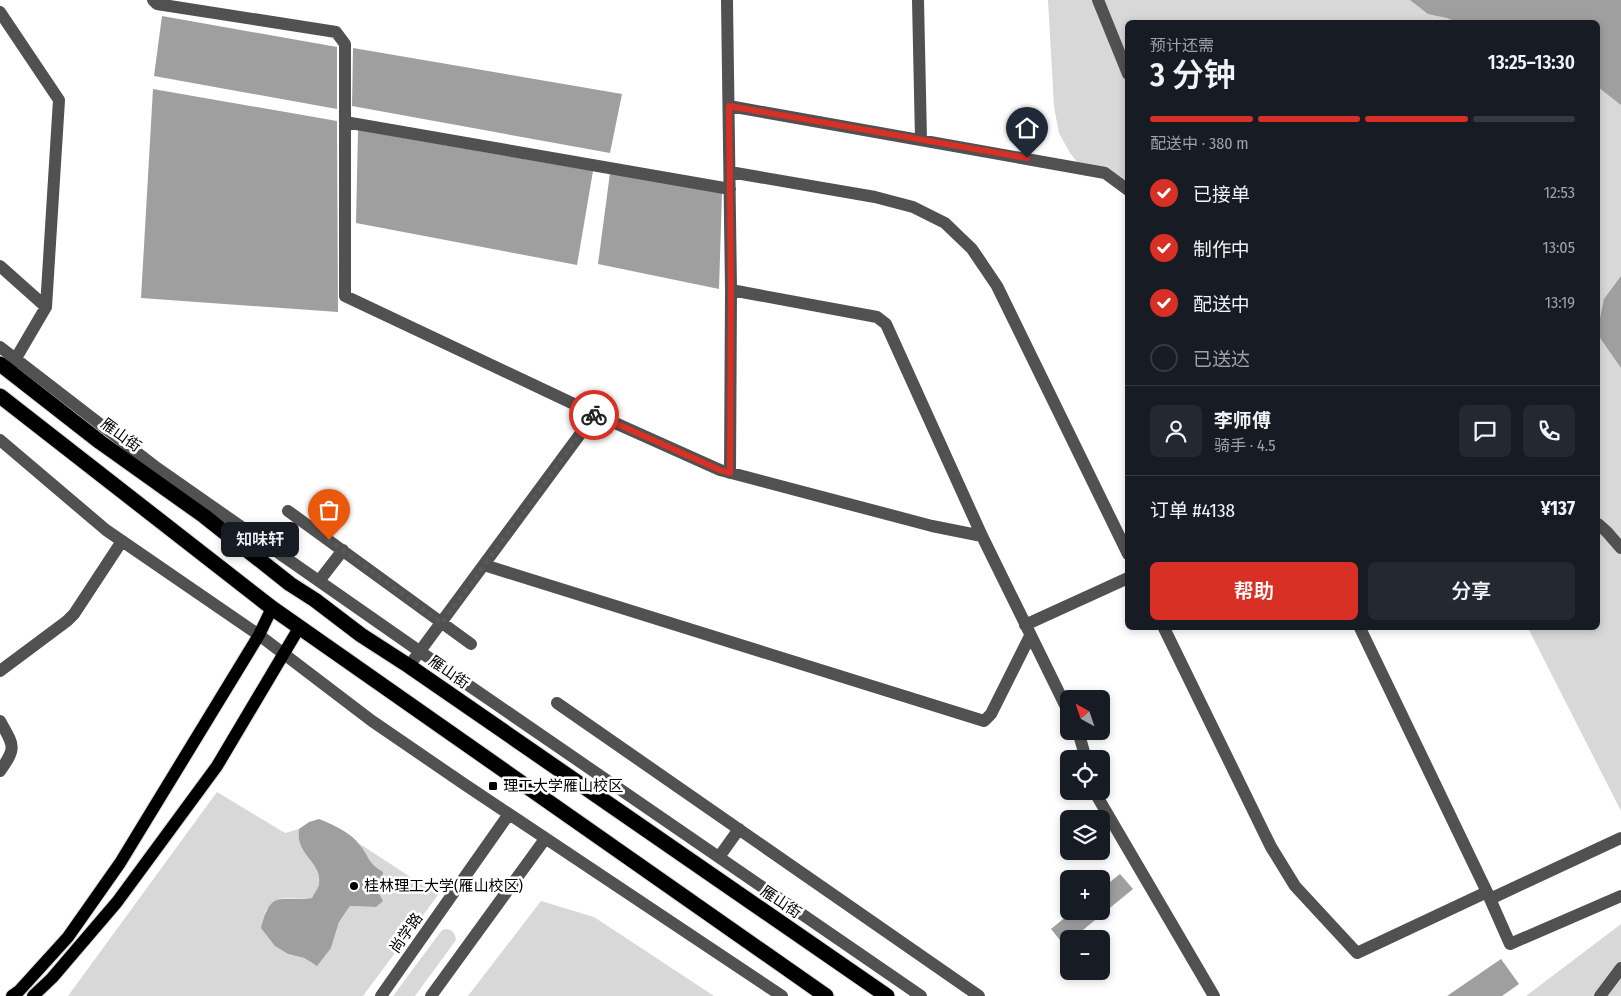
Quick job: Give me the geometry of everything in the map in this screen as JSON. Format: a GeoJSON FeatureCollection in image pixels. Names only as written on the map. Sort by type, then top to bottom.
{"type":"FeatureCollection","features":[{"type":"Feature","properties":{"kind":"highway","name":"雁山街"},"geometry":{"type":"LineString","coordinates":[[8,364],[100,442],[204,516],[290,584],[315,600],[361,635],[409,666],[887,996]]}},
{"type":"Feature","properties":{"kind":"highway"},"geometry":{"type":"LineString","coordinates":[[0,396],[299,628],[826,996]]}},
{"type":"Feature","properties":{"kind":"main road"},"geometry":{"type":"LineString","coordinates":[[12,996],[19,991],[68,937],[120,863],[259,635],[272,608]]}},
{"type":"Feature","properties":{"kind":"main road"},"geometry":{"type":"LineString","coordinates":[[33,996],[52,978],[117,902],[217,766],[299,628]]}},
{"type":"Feature","properties":{"kind":"street"},"geometry":{"type":"LineString","coordinates":[[153,0],[157,4],[336,32],[345,44],[345,296],[595,414],[720,470],[932,526],[982,536]]}},
{"type":"Feature","properties":{"kind":"street"},"geometry":{"type":"LineString","coordinates":[[727,0],[731,290],[730,473]]}},
{"type":"Feature","properties":{"kind":"street"},"geometry":{"type":"LineString","coordinates":[[918,0],[921,139]]}},
{"type":"Feature","properties":{"kind":"street"},"geometry":{"type":"LineString","coordinates":[[1098,0],[1125,67]]}},
{"type":"Feature","properties":{"kind":"street"},"geometry":{"type":"LineString","coordinates":[[0,12],[59,100],[46,307],[8,364]]}},
{"type":"Feature","properties":{"kind":"street"},"geometry":{"type":"LineString","coordinates":[[729,106],[1105,173],[1125,188]]}},
{"type":"Feature","properties":{"kind":"street"},"geometry":{"type":"LineString","coordinates":[[345,122],[730,189]]}},
{"type":"Feature","properties":{"kind":"street"},"geometry":{"type":"LineString","coordinates":[[730,172],[875,197],[913,207],[944,223],[972,249],[997,286],[1125,548]]}},
{"type":"Feature","properties":{"kind":"street"},"geometry":{"type":"LineString","coordinates":[[0,266],[46,307]]}},
{"type":"Feature","properties":{"kind":"street"},"geometry":{"type":"LineString","coordinates":[[731,290],[878,317],[886,324],[982,536],[1060,695]]}},
{"type":"Feature","properties":{"kind":"street"},"geometry":{"type":"LineString","coordinates":[[0,347],[8,364],[421,652],[922,996]]}},
{"type":"Feature","properties":{"kind":"street"},"geometry":{"type":"LineString","coordinates":[[409,666],[595,414]]}},
{"type":"Feature","properties":{"kind":"street"},"geometry":{"type":"LineString","coordinates":[[0,440],[106,530],[259,635],[372,721],[545,839],[782,996]]}},
{"type":"Feature","properties":{"kind":"street"},"geometry":{"type":"LineString","coordinates":[[288,510],[471,644]]}},
{"type":"Feature","properties":{"kind":"street"},"geometry":{"type":"LineString","coordinates":[[1600,526],[1621,548]]}},
{"type":"Feature","properties":{"kind":"street"},"geometry":{"type":"LineString","coordinates":[[0,670],[74,614],[122,541]]}},
{"type":"Feature","properties":{"kind":"street"},"geometry":{"type":"LineString","coordinates":[[319,581],[342,550]]}},
{"type":"Feature","properties":{"kind":"street"},"geometry":{"type":"LineString","coordinates":[[484,565],[984,721],[991,714],[1028,630],[1125,580]]}},
{"type":"Feature","properties":{"kind":"street"},"geometry":{"type":"LineString","coordinates":[[1165,630],[1271,847],[1295,886],[1357,953],[1621,838]]}},
{"type":"Feature","properties":{"kind":"street"},"geometry":{"type":"LineString","coordinates":[[1361,630],[1489,896],[1510,944],[1621,896]]}},
{"type":"Feature","properties":{"kind":"street"},"geometry":{"type":"LineString","coordinates":[[557,702],[979,996]]}},
{"type":"Feature","properties":{"kind":"street"},"geometry":{"type":"LineString","coordinates":[[0,721],[12,743],[13,749],[0,771]]}},
{"type":"Feature","properties":{"kind":"street"},"geometry":{"type":"LineString","coordinates":[[1099,800],[1214,996]]}},
{"type":"Feature","properties":{"kind":"street","name":"尚学路"},"geometry":{"type":"LineString","coordinates":[[381,996],[509,814]]}},
{"type":"Feature","properties":{"kind":"street"},"geometry":{"type":"LineString","coordinates":[[719,857],[739,829]]}},
{"type":"Feature","properties":{"kind":"street"},"geometry":{"type":"LineString","coordinates":[[431,996],[545,839]]}},
{"type":"Feature","properties":{"kind":"street"},"geometry":{"type":"LineString","coordinates":[[1600,996],[1621,968]]}},
{"type":"Feature","properties":{"kind":"shaded area"},"geometry":{"type":"Polygon","coordinates":[[[1048,0],[1621,0],[1621,811],[1529,630],[1600,630],[1600,20],[1125,20],[1125,183],[1077,162],[1059,133],[1054,107],[1048,0]]]}},
{"type":"Feature","properties":{"kind":"shaded area"},"geometry":{"type":"Polygon","coordinates":[[[1410,0],[1621,0],[1621,105],[1600,89],[1600,20],[1452,20],[1428,14],[1410,0]]]}},
{"type":"Feature","properties":{"kind":"shaded area"},"geometry":{"type":"Polygon","coordinates":[[[162,16],[337,47],[337,109],[154,76],[162,16]]]}},
{"type":"Feature","properties":{"kind":"shaded area"},"geometry":{"type":"Polygon","coordinates":[[[353,48],[622,94],[610,153],[352,106],[353,48]]]}},
{"type":"Feature","properties":{"kind":"shaded area"},"geometry":{"type":"Polygon","coordinates":[[[153,89],[337,121],[338,312],[141,298],[153,89]]]}},
{"type":"Feature","properties":{"kind":"shaded area"},"geometry":{"type":"Polygon","coordinates":[[[358,130],[593,171],[577,265],[356,223],[358,130]]]}},
{"type":"Feature","properties":{"kind":"shaded area"},"geometry":{"type":"Polygon","coordinates":[[[610,173],[722,193],[719,289],[598,264],[610,173]]]}},
{"type":"Feature","properties":{"kind":"shaded area"},"geometry":{"type":"Polygon","coordinates":[[[1621,276],[1621,368],[1600,338],[1600,318],[1604,299],[1621,276]]]}},
{"type":"Feature","properties":{"kind":"shaded area"},"geometry":{"type":"Polygon","coordinates":[[[217,792],[285,833],[299,829],[299,838],[304,852],[317,869],[319,883],[312,898],[281,899],[271,905],[265,912],[288,954],[304,958],[313,964],[331,948],[339,922],[350,906],[376,907],[378,892],[382,884],[360,844],[438,895],[363,996],[68,996],[217,792]]]}},
{"type":"Feature","properties":{"kind":"shaded area"},"geometry":{"type":"Polygon","coordinates":[[[319,819],[336,826],[351,836],[360,845],[371,862],[383,872],[382,884],[378,892],[383,901],[376,907],[350,906],[339,922],[331,948],[317,966],[304,958],[288,954],[275,946],[261,928],[265,915],[273,902],[278,899],[312,898],[317,889],[319,876],[317,869],[304,852],[299,838],[299,829],[309,822],[319,819]]]}},
{"type":"Feature","properties":{"kind":"shaded area"},"geometry":{"type":"Polygon","coordinates":[[[1120,874],[1133,889],[1110,908],[1110,882],[1120,874]]]}},
{"type":"Feature","properties":{"kind":"shaded area"},"geometry":{"type":"Polygon","coordinates":[[[541,901],[594,917],[714,996],[468,996],[541,901]]]}},
{"type":"Feature","properties":{"kind":"shaded area"},"geometry":{"type":"Polygon","coordinates":[[[1062,920],[1095,920],[1083,930],[1060,930],[1060,940],[1051,929],[1062,920]]]}},
{"type":"Feature","properties":{"kind":"shaded area"},"geometry":{"type":"Polygon","coordinates":[[[1621,924],[1621,996],[1526,996],[1621,924]]]}},
{"type":"Feature","properties":{"kind":"shaded area"},"geometry":{"type":"Polygon","coordinates":[[[442,930],[451,930],[456,940],[415,996],[393,996],[442,930]]]}},
{"type":"Feature","properties":{"kind":"shaded area"},"geometry":{"type":"Polygon","coordinates":[[[1501,959],[1519,984],[1502,996],[1447,996],[1501,959]]]}},
{"type":"Feature","properties":{"kind":"way so far"},"geometry":{"type":"LineString","coordinates":[[329,540],[442,623],[594,415]]}},
{"type":"Feature","properties":{"kind":"place","name":"知味轩"},"geometry":{"type":"Point","coordinates":[329,540]}},
{"type":"Feature","properties":{"kind":"place","name":"理工大学雁山校区"},"geometry":{"type":"Point","coordinates":[493,786]}},
{"type":"Feature","properties":{"kind":"place","name":"桂林理工大学(雁山校区)"},"geometry":{"type":"Point","coordinates":[354,886]}},
{"type":"Feature","properties":{"kind":"route"},"geometry":{"type":"LineString","coordinates":[[594,415],[730,473],[729,106],[1027,158]]}}]}
